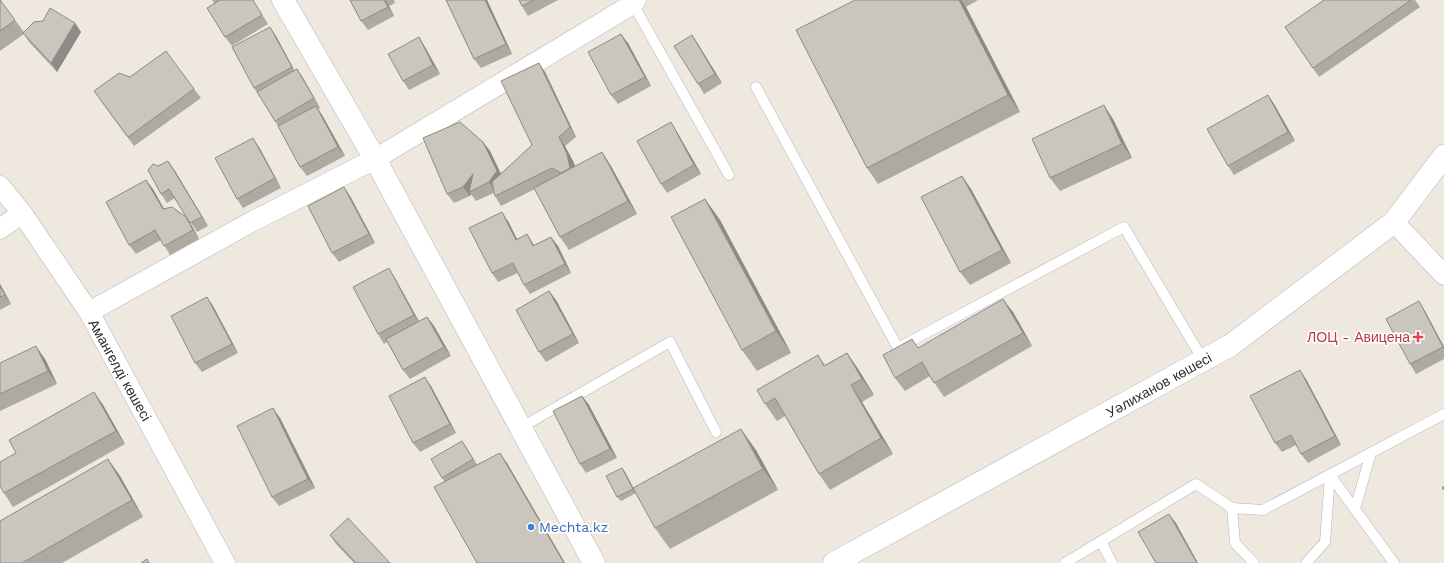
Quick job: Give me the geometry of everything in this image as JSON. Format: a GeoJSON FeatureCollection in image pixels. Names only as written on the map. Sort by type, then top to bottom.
{"type":"FeatureCollection","features":[{"type":"Feature","properties":{"kind":"main road"},"geometry":{"type":"LineString","coordinates":[[283,0],[375,159],[594,563]]}},
{"type":"Feature","properties":{"kind":"main road","name":"Уәлиханов көшесі"},"geometry":{"type":"LineString","coordinates":[[834,563],[1231,345],[1394,222],[1444,156]]}},
{"type":"Feature","properties":{"kind":"street"},"geometry":{"type":"LineString","coordinates":[[89,312],[254,221],[375,159],[635,2]]}},
{"type":"Feature","properties":{"kind":"street","name":"Амангелді көшесі"},"geometry":{"type":"LineString","coordinates":[[0,186],[22,213],[89,312],[226,563]]}},
{"type":"Feature","properties":{"kind":"street"},"geometry":{"type":"LineString","coordinates":[[0,229],[22,213]]}},
{"type":"Feature","properties":{"kind":"street"},"geometry":{"type":"LineString","coordinates":[[1394,222],[1444,275]]}},
{"type":"Feature","properties":{"kind":"lane"},"geometry":{"type":"LineString","coordinates":[[635,2],[729,175]]}},
{"type":"Feature","properties":{"kind":"lane"},"geometry":{"type":"LineString","coordinates":[[756,87],[898,348],[1124,227],[1203,360]]}},
{"type":"Feature","properties":{"kind":"lane"},"geometry":{"type":"LineString","coordinates":[[520,428],[670,342],[716,432]]}},
{"type":"Feature","properties":{"kind":"lane"},"geometry":{"type":"LineString","coordinates":[[1065,563],[1196,484],[1232,508],[1264,510],[1444,414]]}},
{"type":"Feature","properties":{"kind":"lane"},"geometry":{"type":"LineString","coordinates":[[1355,509],[1371,453]]}},
{"type":"Feature","properties":{"kind":"lane"},"geometry":{"type":"LineString","coordinates":[[1330,475],[1394,563]]}},
{"type":"Feature","properties":{"kind":"lane"},"geometry":{"type":"LineString","coordinates":[[1306,563],[1325,542],[1330,475]]}},
{"type":"Feature","properties":{"kind":"lane"},"geometry":{"type":"LineString","coordinates":[[1232,508],[1235,542],[1254,563]]}},
{"type":"Feature","properties":{"kind":"lane"},"geometry":{"type":"LineString","coordinates":[[1101,541],[1112,563]]}},
{"type":"Feature","properties":{"kind":"building"},"geometry":{"type":"Polygon","coordinates":[[[0,0],[15,20],[0,31],[0,0]]]}},
{"type":"Feature","properties":{"kind":"building"},"geometry":{"type":"Polygon","coordinates":[[[220,0],[253,0],[262,15],[225,37],[207,8],[220,0]]]}},
{"type":"Feature","properties":{"kind":"building"},"geometry":{"type":"Polygon","coordinates":[[[350,0],[384,0],[388,7],[361,21],[350,0]]]}},
{"type":"Feature","properties":{"kind":"building"},"geometry":{"type":"Polygon","coordinates":[[[446,0],[485,0],[506,44],[474,59],[446,0]]]}},
{"type":"Feature","properties":{"kind":"building"},"geometry":{"type":"Polygon","coordinates":[[[519,0],[534,0],[522,6],[519,0]]]}},
{"type":"Feature","properties":{"kind":"building"},"geometry":{"type":"Polygon","coordinates":[[[855,0],[959,0],[1008,95],[867,168],[796,30],[855,0]]]}},
{"type":"Feature","properties":{"kind":"building"},"geometry":{"type":"Polygon","coordinates":[[[1324,0],[1411,0],[1313,68],[1285,27],[1324,0]]]}},
{"type":"Feature","properties":{"kind":"building"},"geometry":{"type":"Polygon","coordinates":[[[50,8],[75,23],[51,63],[23,33],[34,22],[43,21],[50,8]]]}},
{"type":"Feature","properties":{"kind":"building"},"geometry":{"type":"Polygon","coordinates":[[[270,27],[292,67],[254,88],[232,47],[270,27]]]}},
{"type":"Feature","properties":{"kind":"building"},"geometry":{"type":"Polygon","coordinates":[[[621,34],[645,77],[611,95],[588,52],[621,34]]]}},
{"type":"Feature","properties":{"kind":"building"},"geometry":{"type":"Polygon","coordinates":[[[692,35],[715,74],[698,84],[674,46],[692,35]]]}},
{"type":"Feature","properties":{"kind":"building"},"geometry":{"type":"Polygon","coordinates":[[[419,37],[433,65],[403,81],[388,54],[419,37]]]}},
{"type":"Feature","properties":{"kind":"building"},"geometry":{"type":"Polygon","coordinates":[[[166,51],[194,89],[128,137],[94,91],[119,73],[130,77],[166,51]]]}},
{"type":"Feature","properties":{"kind":"building"},"geometry":{"type":"Polygon","coordinates":[[[539,63],[570,127],[559,137],[567,154],[570,168],[561,173],[552,168],[495,196],[492,182],[532,145],[501,81],[539,63]]]}},
{"type":"Feature","properties":{"kind":"building"},"geometry":{"type":"Polygon","coordinates":[[[297,69],[314,98],[275,121],[257,92],[297,69]]]}},
{"type":"Feature","properties":{"kind":"building"},"geometry":{"type":"Polygon","coordinates":[[[1268,95],[1288,132],[1228,166],[1207,129],[1268,95]]]}},
{"type":"Feature","properties":{"kind":"building"},"geometry":{"type":"Polygon","coordinates":[[[1104,105],[1122,144],[1050,178],[1032,139],[1104,105]]]}},
{"type":"Feature","properties":{"kind":"building"},"geometry":{"type":"Polygon","coordinates":[[[316,106],[338,147],[300,167],[278,126],[316,106]]]}},
{"type":"Feature","properties":{"kind":"building"},"geometry":{"type":"Polygon","coordinates":[[[460,122],[483,142],[497,171],[489,182],[469,192],[473,174],[463,187],[447,194],[423,138],[460,122]]]}},
{"type":"Feature","properties":{"kind":"building"},"geometry":{"type":"Polygon","coordinates":[[[671,122],[694,165],[661,184],[637,141],[671,122]]]}},
{"type":"Feature","properties":{"kind":"building"},"geometry":{"type":"Polygon","coordinates":[[[253,138],[275,178],[237,199],[215,158],[253,138]]]}},
{"type":"Feature","properties":{"kind":"building"},"geometry":{"type":"Polygon","coordinates":[[[602,152],[628,201],[560,237],[534,188],[602,152]]]}},
{"type":"Feature","properties":{"kind":"building"},"geometry":{"type":"Polygon","coordinates":[[[168,161],[202,217],[190,223],[169,189],[161,194],[148,170],[153,164],[158,166],[168,161]]]}},
{"type":"Feature","properties":{"kind":"building"},"geometry":{"type":"Polygon","coordinates":[[[962,176],[1002,250],[960,272],[921,197],[962,176]]]}},
{"type":"Feature","properties":{"kind":"building"},"geometry":{"type":"Polygon","coordinates":[[[146,180],[163,209],[172,207],[186,217],[193,230],[164,246],[155,230],[129,245],[106,202],[146,180]]]}},
{"type":"Feature","properties":{"kind":"building"},"geometry":{"type":"Polygon","coordinates":[[[344,187],[369,234],[332,253],[308,206],[344,187]]]}},
{"type":"Feature","properties":{"kind":"building"},"geometry":{"type":"Polygon","coordinates":[[[705,199],[776,331],[742,350],[671,217],[705,199]]]}},
{"type":"Feature","properties":{"kind":"building"},"geometry":{"type":"Polygon","coordinates":[[[502,212],[516,240],[527,234],[533,246],[551,237],[565,264],[524,285],[513,263],[492,273],[469,228],[502,212]]]}},
{"type":"Feature","properties":{"kind":"building"},"geometry":{"type":"Polygon","coordinates":[[[389,268],[414,315],[378,334],[353,287],[389,268]]]}},
{"type":"Feature","properties":{"kind":"building"},"geometry":{"type":"Polygon","coordinates":[[[0,286],[5,295],[0,297],[0,286]]]}},
{"type":"Feature","properties":{"kind":"building"},"geometry":{"type":"Polygon","coordinates":[[[549,291],[573,334],[539,352],[516,310],[549,291]]]}},
{"type":"Feature","properties":{"kind":"building"},"geometry":{"type":"Polygon","coordinates":[[[207,297],[232,344],[195,363],[171,316],[207,297]]]}},
{"type":"Feature","properties":{"kind":"building"},"geometry":{"type":"Polygon","coordinates":[[[1003,299],[1023,333],[934,383],[922,362],[895,378],[883,355],[912,339],[918,348],[1003,299]]]}},
{"type":"Feature","properties":{"kind":"building","name":"ЛОЦ - Авицена"},"geometry":{"type":"Polygon","coordinates":[[[1419,301],[1443,347],[1410,364],[1386,319],[1419,301]]]}},
{"type":"Feature","properties":{"kind":"building"},"geometry":{"type":"Polygon","coordinates":[[[427,317],[444,347],[403,370],[386,339],[427,317]]]}},
{"type":"Feature","properties":{"kind":"building"},"geometry":{"type":"Polygon","coordinates":[[[36,346],[48,371],[0,394],[0,363],[36,346]]]}},
{"type":"Feature","properties":{"kind":"building"},"geometry":{"type":"Polygon","coordinates":[[[847,353],[862,379],[851,385],[881,438],[819,474],[775,398],[765,404],[757,390],[818,355],[824,366],[847,353]]]}},
{"type":"Feature","properties":{"kind":"building"},"geometry":{"type":"Polygon","coordinates":[[[1300,370],[1335,436],[1301,454],[1291,435],[1275,443],[1250,396],[1300,370]]]}},
{"type":"Feature","properties":{"kind":"building"},"geometry":{"type":"Polygon","coordinates":[[[425,377],[450,424],[413,443],[389,396],[425,377]]]}},
{"type":"Feature","properties":{"kind":"building"},"geometry":{"type":"Polygon","coordinates":[[[94,392],[116,431],[4,493],[0,486],[0,462],[16,453],[9,440],[94,392]]]}},
{"type":"Feature","properties":{"kind":"building"},"geometry":{"type":"Polygon","coordinates":[[[582,396],[610,449],[580,464],[553,411],[582,396]]]}},
{"type":"Feature","properties":{"kind":"building"},"geometry":{"type":"Polygon","coordinates":[[[273,408],[308,479],[272,497],[237,426],[273,408]]]}},
{"type":"Feature","properties":{"kind":"building"},"geometry":{"type":"Polygon","coordinates":[[[741,429],[763,469],[655,528],[633,488],[741,429]]]}},
{"type":"Feature","properties":{"kind":"building"},"geometry":{"type":"Polygon","coordinates":[[[462,441],[473,459],[442,478],[431,459],[462,441]]]}},
{"type":"Feature","properties":{"kind":"building"},"geometry":{"type":"Polygon","coordinates":[[[500,453],[564,563],[477,563],[434,487],[500,453]]]}},
{"type":"Feature","properties":{"kind":"building"},"geometry":{"type":"Polygon","coordinates":[[[108,459],[132,500],[22,563],[0,563],[0,521],[108,459]]]}},
{"type":"Feature","properties":{"kind":"building"},"geometry":{"type":"Polygon","coordinates":[[[622,468],[633,489],[617,497],[606,476],[622,468]]]}},
{"type":"Feature","properties":{"kind":"building"},"geometry":{"type":"Polygon","coordinates":[[[1169,514],[1197,563],[1156,563],[1138,532],[1169,514]]]}},
{"type":"Feature","properties":{"kind":"building"},"geometry":{"type":"Polygon","coordinates":[[[348,518],[390,563],[356,563],[330,535],[348,518]]]}},
{"type":"Feature","properties":{"kind":"building"},"geometry":{"type":"Polygon","coordinates":[[[147,559],[149,563],[141,563],[147,559]]]}},
{"type":"Feature","properties":{"kind":"place","name":"ЛОЦ - Авицена"},"geometry":{"type":"Point","coordinates":[1418,337]}},
{"type":"Feature","properties":{"kind":"place","name":"Mechta.kz"},"geometry":{"type":"Point","coordinates":[531,527]}}]}
